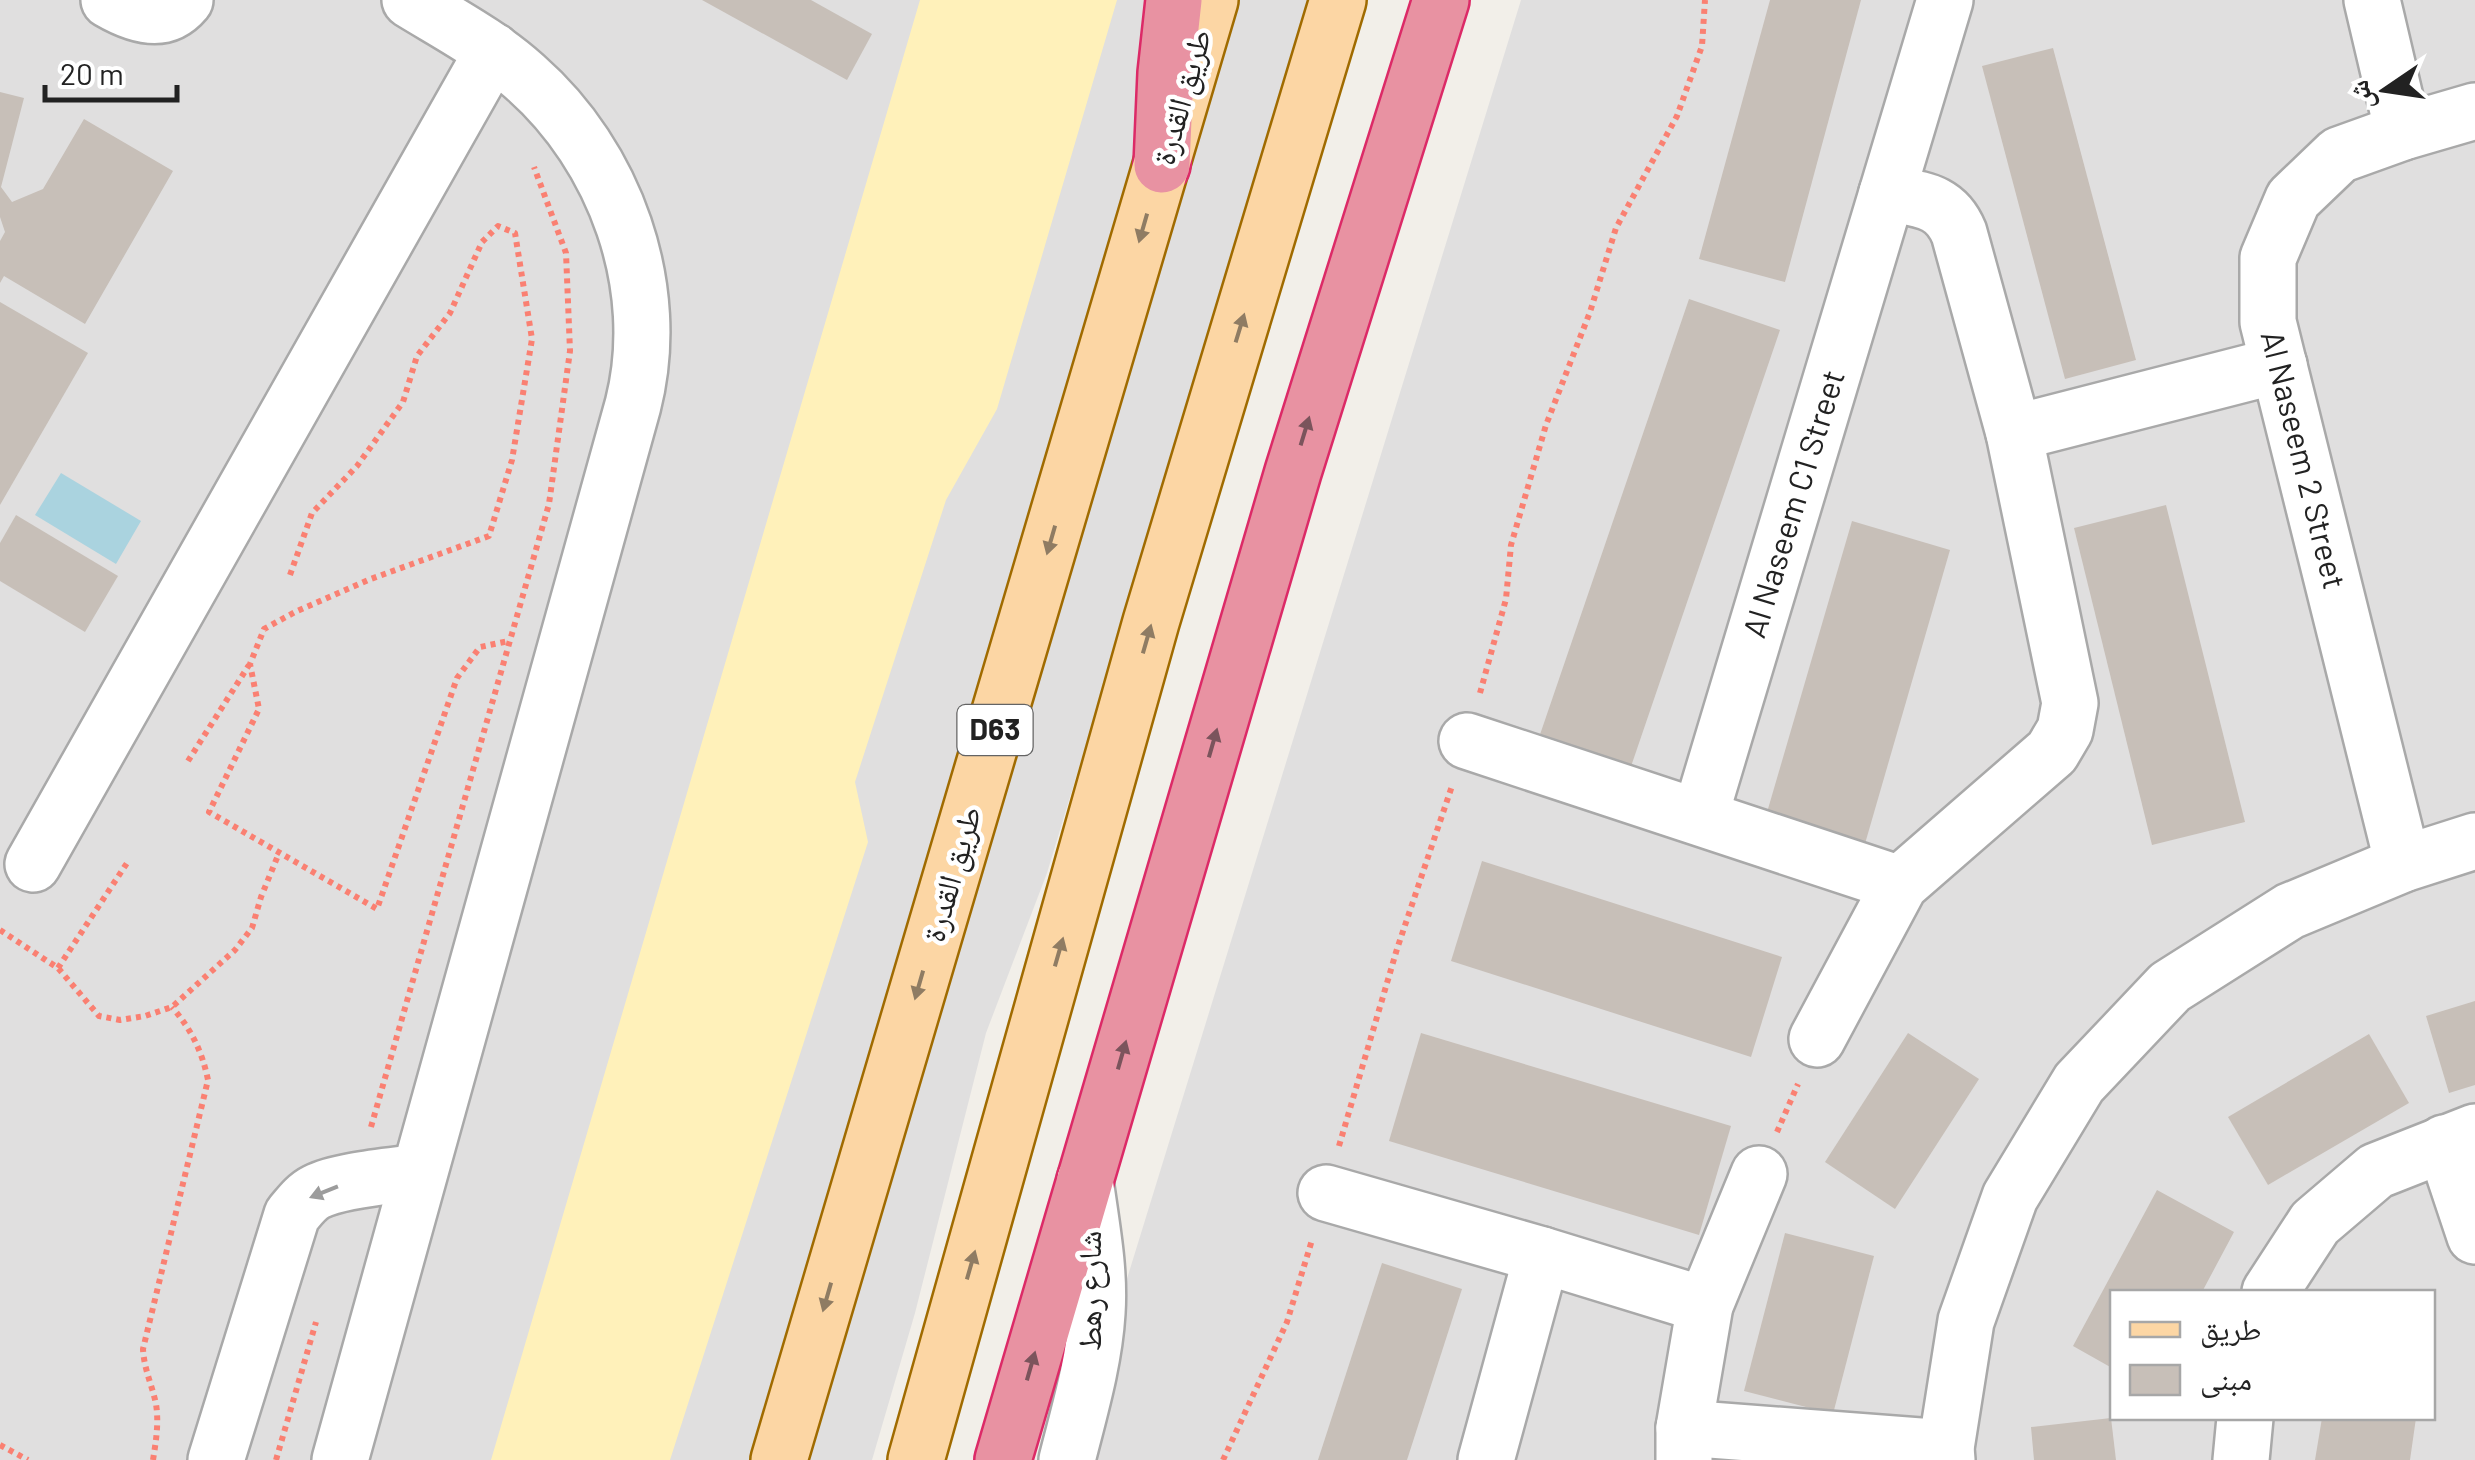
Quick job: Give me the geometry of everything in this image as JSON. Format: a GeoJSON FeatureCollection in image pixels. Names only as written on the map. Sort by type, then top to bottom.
{"type":"FeatureCollection","features":[{"type":"Feature","properties":{"kind":"highway"},"geometry":{"type":"LineString","coordinates":[[1162,165],[1174,0]]}},
{"type":"Feature","properties":{"kind":"highway"},"geometry":{"type":"LineString","coordinates":[[1003,1460],[1292,472],[1440,0]]}},
{"type":"Feature","properties":{"kind":"main road","name":"طريق القدرة"},"geometry":{"type":"LineString","coordinates":[[779,1460],[1210,0]]}},
{"type":"Feature","properties":{"kind":"main road"},"geometry":{"type":"LineString","coordinates":[[916,1460],[1151,622],[1338,0]]}},
{"type":"Feature","properties":{"kind":"street"},"geometry":{"type":"LineString","coordinates":[[108,0],[137,15],[160,15],[185,0]]}},
{"type":"Feature","properties":{"kind":"street"},"geometry":{"type":"LineString","coordinates":[[340,1460],[628,418],[626,291],[607,216],[592,180],[550,115],[493,51],[410,0]]}},
{"type":"Feature","properties":{"kind":"street","name":"Al Naseem C1 Street"},"geometry":{"type":"LineString","coordinates":[[1700,816],[1945,0]]}},
{"type":"Feature","properties":{"kind":"street"},"geometry":{"type":"LineString","coordinates":[[2372,0],[2403,132]]}},
{"type":"Feature","properties":{"kind":"street"},"geometry":{"type":"LineString","coordinates":[[34,864],[493,51]]}},
{"type":"Feature","properties":{"kind":"street","name":"Al Naseem 2 Street"},"geometry":{"type":"LineString","coordinates":[[2403,864],[2268,322],[2268,258],[2294,199],[2339,155],[2475,111]]}},
{"type":"Feature","properties":{"kind":"street"},"geometry":{"type":"LineString","coordinates":[[1817,1039],[1900,884],[2052,752],[2065,730],[2070,704],[2014,433],[1954,221],[1934,204],[1887,193]]}},
{"type":"Feature","properties":{"kind":"street"},"geometry":{"type":"LineString","coordinates":[[2014,433],[2278,365]]}},
{"type":"Feature","properties":{"kind":"street"},"geometry":{"type":"LineString","coordinates":[[1467,741],[1900,884]]}},
{"type":"Feature","properties":{"kind":"street"},"geometry":{"type":"LineString","coordinates":[[1759,1174],[1705,1305],[1684,1444],[1946,1454],[1966,1321],[2010,1196],[2079,1083],[2170,987],[2290,911],[2403,864],[2475,841]]}},
{"type":"Feature","properties":{"kind":"street"},"geometry":{"type":"LineString","coordinates":[[2271,1290],[2314,1223],[2376,1172],[2459,1137],[2475,1236]]}},
{"type":"Feature","properties":{"kind":"street"},"geometry":{"type":"LineString","coordinates":[[216,1460],[292,1215],[316,1192],[419,1172]]}},
{"type":"Feature","properties":{"kind":"street","name":"شارع رهط"},"geometry":{"type":"LineString","coordinates":[[1067,1460],[1090,1370],[1097,1313],[1096,1260],[1086,1180]]}},
{"type":"Feature","properties":{"kind":"street"},"geometry":{"type":"LineString","coordinates":[[1326,1193],[1705,1305]]}},
{"type":"Feature","properties":{"kind":"street"},"geometry":{"type":"LineString","coordinates":[[1486,1460],[1542,1255]]}},
{"type":"Feature","properties":{"kind":"street"},"geometry":{"type":"LineString","coordinates":[[2241,1460],[2245,1420]]}},
{"type":"Feature","properties":{"kind":"path"},"geometry":{"type":"LineString","coordinates":[[1223,1460],[1287,1322],[1397,949],[1467,741],[1506,599],[1511,545],[1546,426],[1590,312],[1616,228],[1677,116],[1702,46],[1705,0]]}},
{"type":"Feature","properties":{"kind":"path"},"geometry":{"type":"LineString","coordinates":[[356,1182],[549,504],[570,351],[566,253],[533,164]]}},
{"type":"Feature","properties":{"kind":"path"},"geometry":{"type":"LineString","coordinates":[[188,761],[250,664],[264,629],[368,580],[489,536],[512,460],[532,339],[515,233],[498,226],[482,242],[450,313],[417,356],[403,402],[357,466],[312,514],[290,575]]}},
{"type":"Feature","properties":{"kind":"path"},"geometry":{"type":"LineString","coordinates":[[250,664],[259,710],[208,812],[376,910],[457,678],[480,647],[509,641]]}},
{"type":"Feature","properties":{"kind":"path"},"geometry":{"type":"LineString","coordinates":[[0,930],[58,968],[99,1016],[120,1020],[145,1016],[172,1006],[235,950],[252,928],[280,853]]}},
{"type":"Feature","properties":{"kind":"path"},"geometry":{"type":"LineString","coordinates":[[58,968],[127,863]]}},
{"type":"Feature","properties":{"kind":"path"},"geometry":{"type":"LineString","coordinates":[[153,1460],[157,1417],[143,1349],[208,1080],[197,1044],[172,1006]]}},
{"type":"Feature","properties":{"kind":"path"},"geometry":{"type":"LineString","coordinates":[[1759,1174],[1817,1039]]}},
{"type":"Feature","properties":{"kind":"path"},"geometry":{"type":"LineString","coordinates":[[276,1460],[318,1312]]}},
{"type":"Feature","properties":{"kind":"path"},"geometry":{"type":"LineString","coordinates":[[0,1445],[28,1460]]}},
{"type":"Feature","properties":{"kind":"shaded area"},"geometry":{"type":"Polygon","coordinates":[[[0,0],[1311,0],[1047,873],[986,1033],[915,1313],[872,1460],[0,1460],[0,0]]]}},
{"type":"Feature","properties":{"kind":"shaded area"},"geometry":{"type":"Polygon","coordinates":[[[1521,0],[2475,0],[2475,1460],[1086,1460],[1126,1282],[1521,0]]]}},
{"type":"Feature","properties":{"kind":"sand"},"geometry":{"type":"Polygon","coordinates":[[[920,0],[1117,0],[997,409],[946,500],[855,782],[868,842],[670,1460],[491,1460],[920,0]]]}},
{"type":"Feature","properties":{"kind":"water"},"geometry":{"type":"Polygon","coordinates":[[[61,473],[141,521],[116,564],[35,515],[61,473]]]}},
{"type":"Feature","properties":{"kind":"building"},"geometry":{"type":"Polygon","coordinates":[[[702,0],[811,0],[872,34],[847,80],[702,0]]]}},
{"type":"Feature","properties":{"kind":"building"},"geometry":{"type":"Polygon","coordinates":[[[1770,0],[1861,0],[1785,282],[1699,259],[1770,0]]]}},
{"type":"Feature","properties":{"kind":"building"},"geometry":{"type":"Polygon","coordinates":[[[2053,48],[2136,360],[2065,379],[1982,66],[2053,48]]]}},
{"type":"Feature","properties":{"kind":"building"},"geometry":{"type":"Polygon","coordinates":[[[0,92],[24,98],[1,187],[12,202],[43,189],[84,119],[173,171],[85,324],[4,276],[0,283],[0,241],[5,232],[0,217],[0,92]]]}},
{"type":"Feature","properties":{"kind":"building"},"geometry":{"type":"Polygon","coordinates":[[[1689,299],[1780,330],[1624,787],[1533,755],[1689,299]]]}},
{"type":"Feature","properties":{"kind":"building"},"geometry":{"type":"Polygon","coordinates":[[[0,302],[88,353],[0,505],[0,302]]]}},
{"type":"Feature","properties":{"kind":"building"},"geometry":{"type":"Polygon","coordinates":[[[2166,505],[2245,822],[2152,845],[2074,528],[2166,505]]]}},
{"type":"Feature","properties":{"kind":"building"},"geometry":{"type":"Polygon","coordinates":[[[16,515],[118,576],[85,632],[0,581],[0,543],[16,515]]]}},
{"type":"Feature","properties":{"kind":"building"},"geometry":{"type":"Polygon","coordinates":[[[1852,521],[1950,550],[1860,861],[1761,833],[1852,521]]]}},
{"type":"Feature","properties":{"kind":"building"},"geometry":{"type":"Polygon","coordinates":[[[1482,861],[1782,957],[1751,1057],[1451,961],[1482,861]]]}},
{"type":"Feature","properties":{"kind":"building"},"geometry":{"type":"Polygon","coordinates":[[[2475,1001],[2475,1085],[2449,1093],[2426,1016],[2475,1001]]]}},
{"type":"Feature","properties":{"kind":"building"},"geometry":{"type":"Polygon","coordinates":[[[1421,1033],[1731,1126],[1699,1235],[1389,1141],[1421,1033]]]}},
{"type":"Feature","properties":{"kind":"building"},"geometry":{"type":"Polygon","coordinates":[[[1908,1033],[1979,1079],[1895,1209],[1825,1162],[1908,1033]]]}},
{"type":"Feature","properties":{"kind":"building"},"geometry":{"type":"Polygon","coordinates":[[[2369,1034],[2409,1103],[2268,1185],[2228,1117],[2369,1034]]]}},
{"type":"Feature","properties":{"kind":"building"},"geometry":{"type":"Polygon","coordinates":[[[2157,1190],[2234,1232],[2203,1290],[2110,1290],[2110,1367],[2073,1346],[2157,1190]]]}},
{"type":"Feature","properties":{"kind":"building"},"geometry":{"type":"Polygon","coordinates":[[[1785,1233],[1874,1256],[1833,1414],[1744,1391],[1785,1233]]]}},
{"type":"Feature","properties":{"kind":"building"},"geometry":{"type":"Polygon","coordinates":[[[1382,1263],[1462,1289],[1407,1460],[1318,1460],[1382,1263]]]}},
{"type":"Feature","properties":{"kind":"building"},"geometry":{"type":"Polygon","coordinates":[[[2110,1418],[2116,1460],[2034,1460],[2031,1427],[2110,1418]]]}},
{"type":"Feature","properties":{"kind":"building"},"geometry":{"type":"Polygon","coordinates":[[[2322,1420],[2416,1420],[2410,1460],[2315,1460],[2322,1420]]]}}]}
